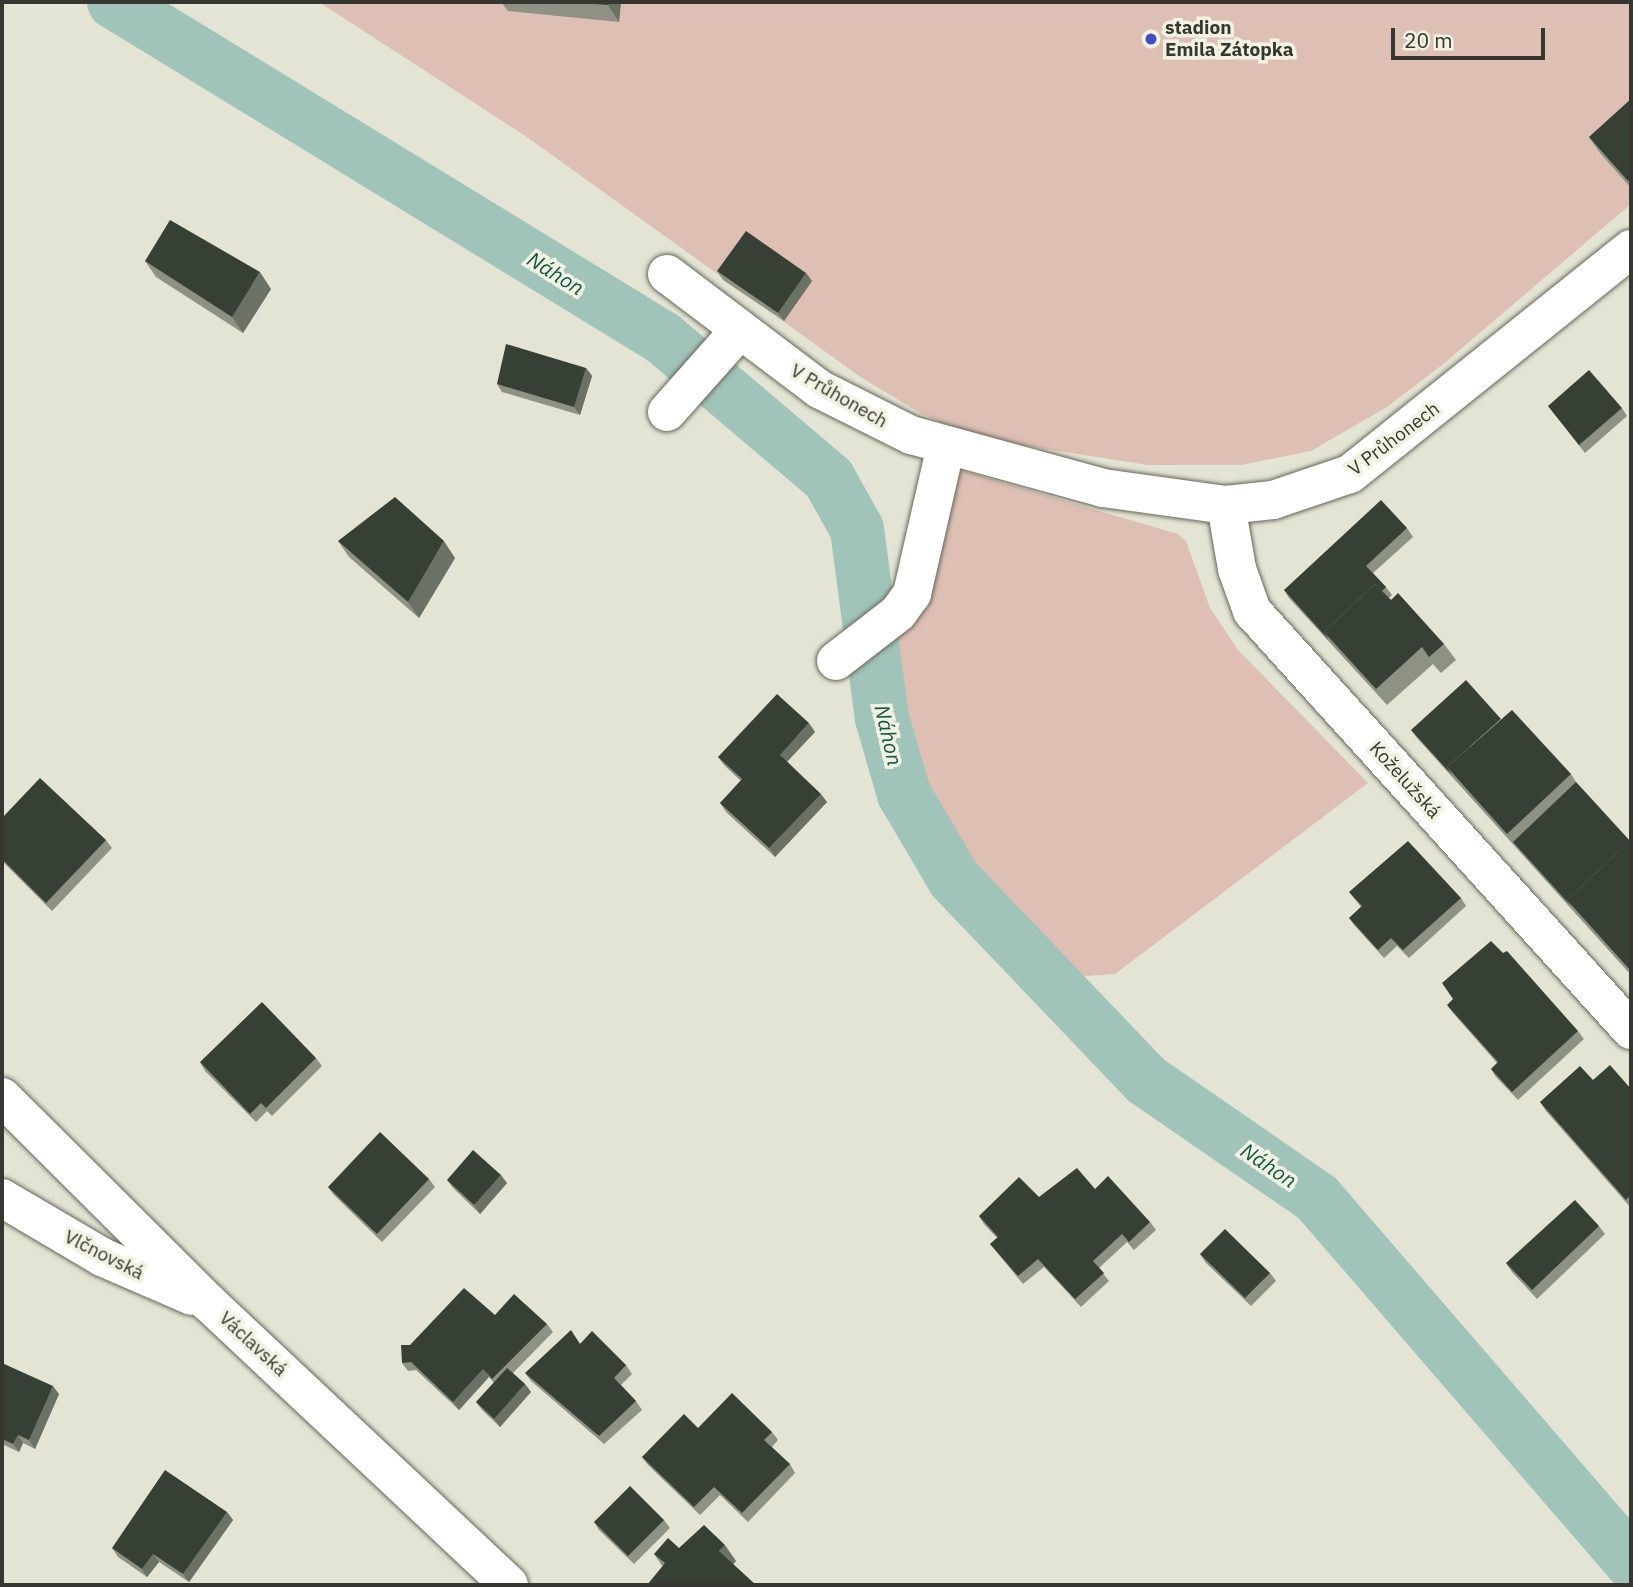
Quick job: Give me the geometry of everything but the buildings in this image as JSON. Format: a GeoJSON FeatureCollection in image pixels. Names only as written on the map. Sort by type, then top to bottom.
{"type":"FeatureCollection","features":[{"type":"Feature","properties":{"kind":"street","name":"V Průhonech"},"geometry":{"type":"LineString","coordinates":[[667,274],[730,343],[867,416],[946,446],[1103,488],[1226,505],[1273,500],[1350,474],[1631,249]]}},
{"type":"Feature","properties":{"kind":"street"},"geometry":{"type":"LineString","coordinates":[[667,412],[730,343]]}},
{"type":"Feature","properties":{"kind":"street"},"geometry":{"type":"LineString","coordinates":[[836,661],[898,613],[919,578],[946,446]]}},
{"type":"Feature","properties":{"kind":"street","name":"Koželužská"},"geometry":{"type":"LineString","coordinates":[[1226,505],[1237,569],[1252,611],[1631,1030]]}},
{"type":"Feature","properties":{"kind":"street","name":"Václavská"},"geometry":{"type":"LineString","coordinates":[[2,1097],[210,1304],[509,1585]]}},
{"type":"Feature","properties":{"kind":"street","name":"Vlčnovská"},"geometry":{"type":"LineString","coordinates":[[2,1198],[102,1257],[210,1304]]}},
{"type":"Feature","properties":{"kind":"shaded area"},"geometry":{"type":"Polygon","coordinates":[[[319,2],[1631,2],[1631,204],[1442,365],[1387,407],[1311,451],[1241,465],[1148,465],[1026,446],[961,431],[920,413],[862,378],[527,137],[319,2]]]}},
{"type":"Feature","properties":{"kind":"shaded area"},"geometry":{"type":"Polygon","coordinates":[[[963,471],[1178,534],[1186,541],[1210,608],[1238,650],[1368,783],[1115,974],[1070,977],[970,871],[918,776],[900,703],[892,638],[955,474],[963,471]]]}},
{"type":"Feature","properties":{"kind":"waterway","name":"Náhon"},"geometry":{"type":"LineString","coordinates":[[114,2],[663,338],[829,479],[857,529],[882,718],[904,794],[954,879],[1146,1080],[1317,1198],[1631,1562]]}},
{"type":"Feature","properties":{"kind":"place","name":"stadion Emila Zátopka"},"geometry":{"type":"Point","coordinates":[1151,39]}}]}
